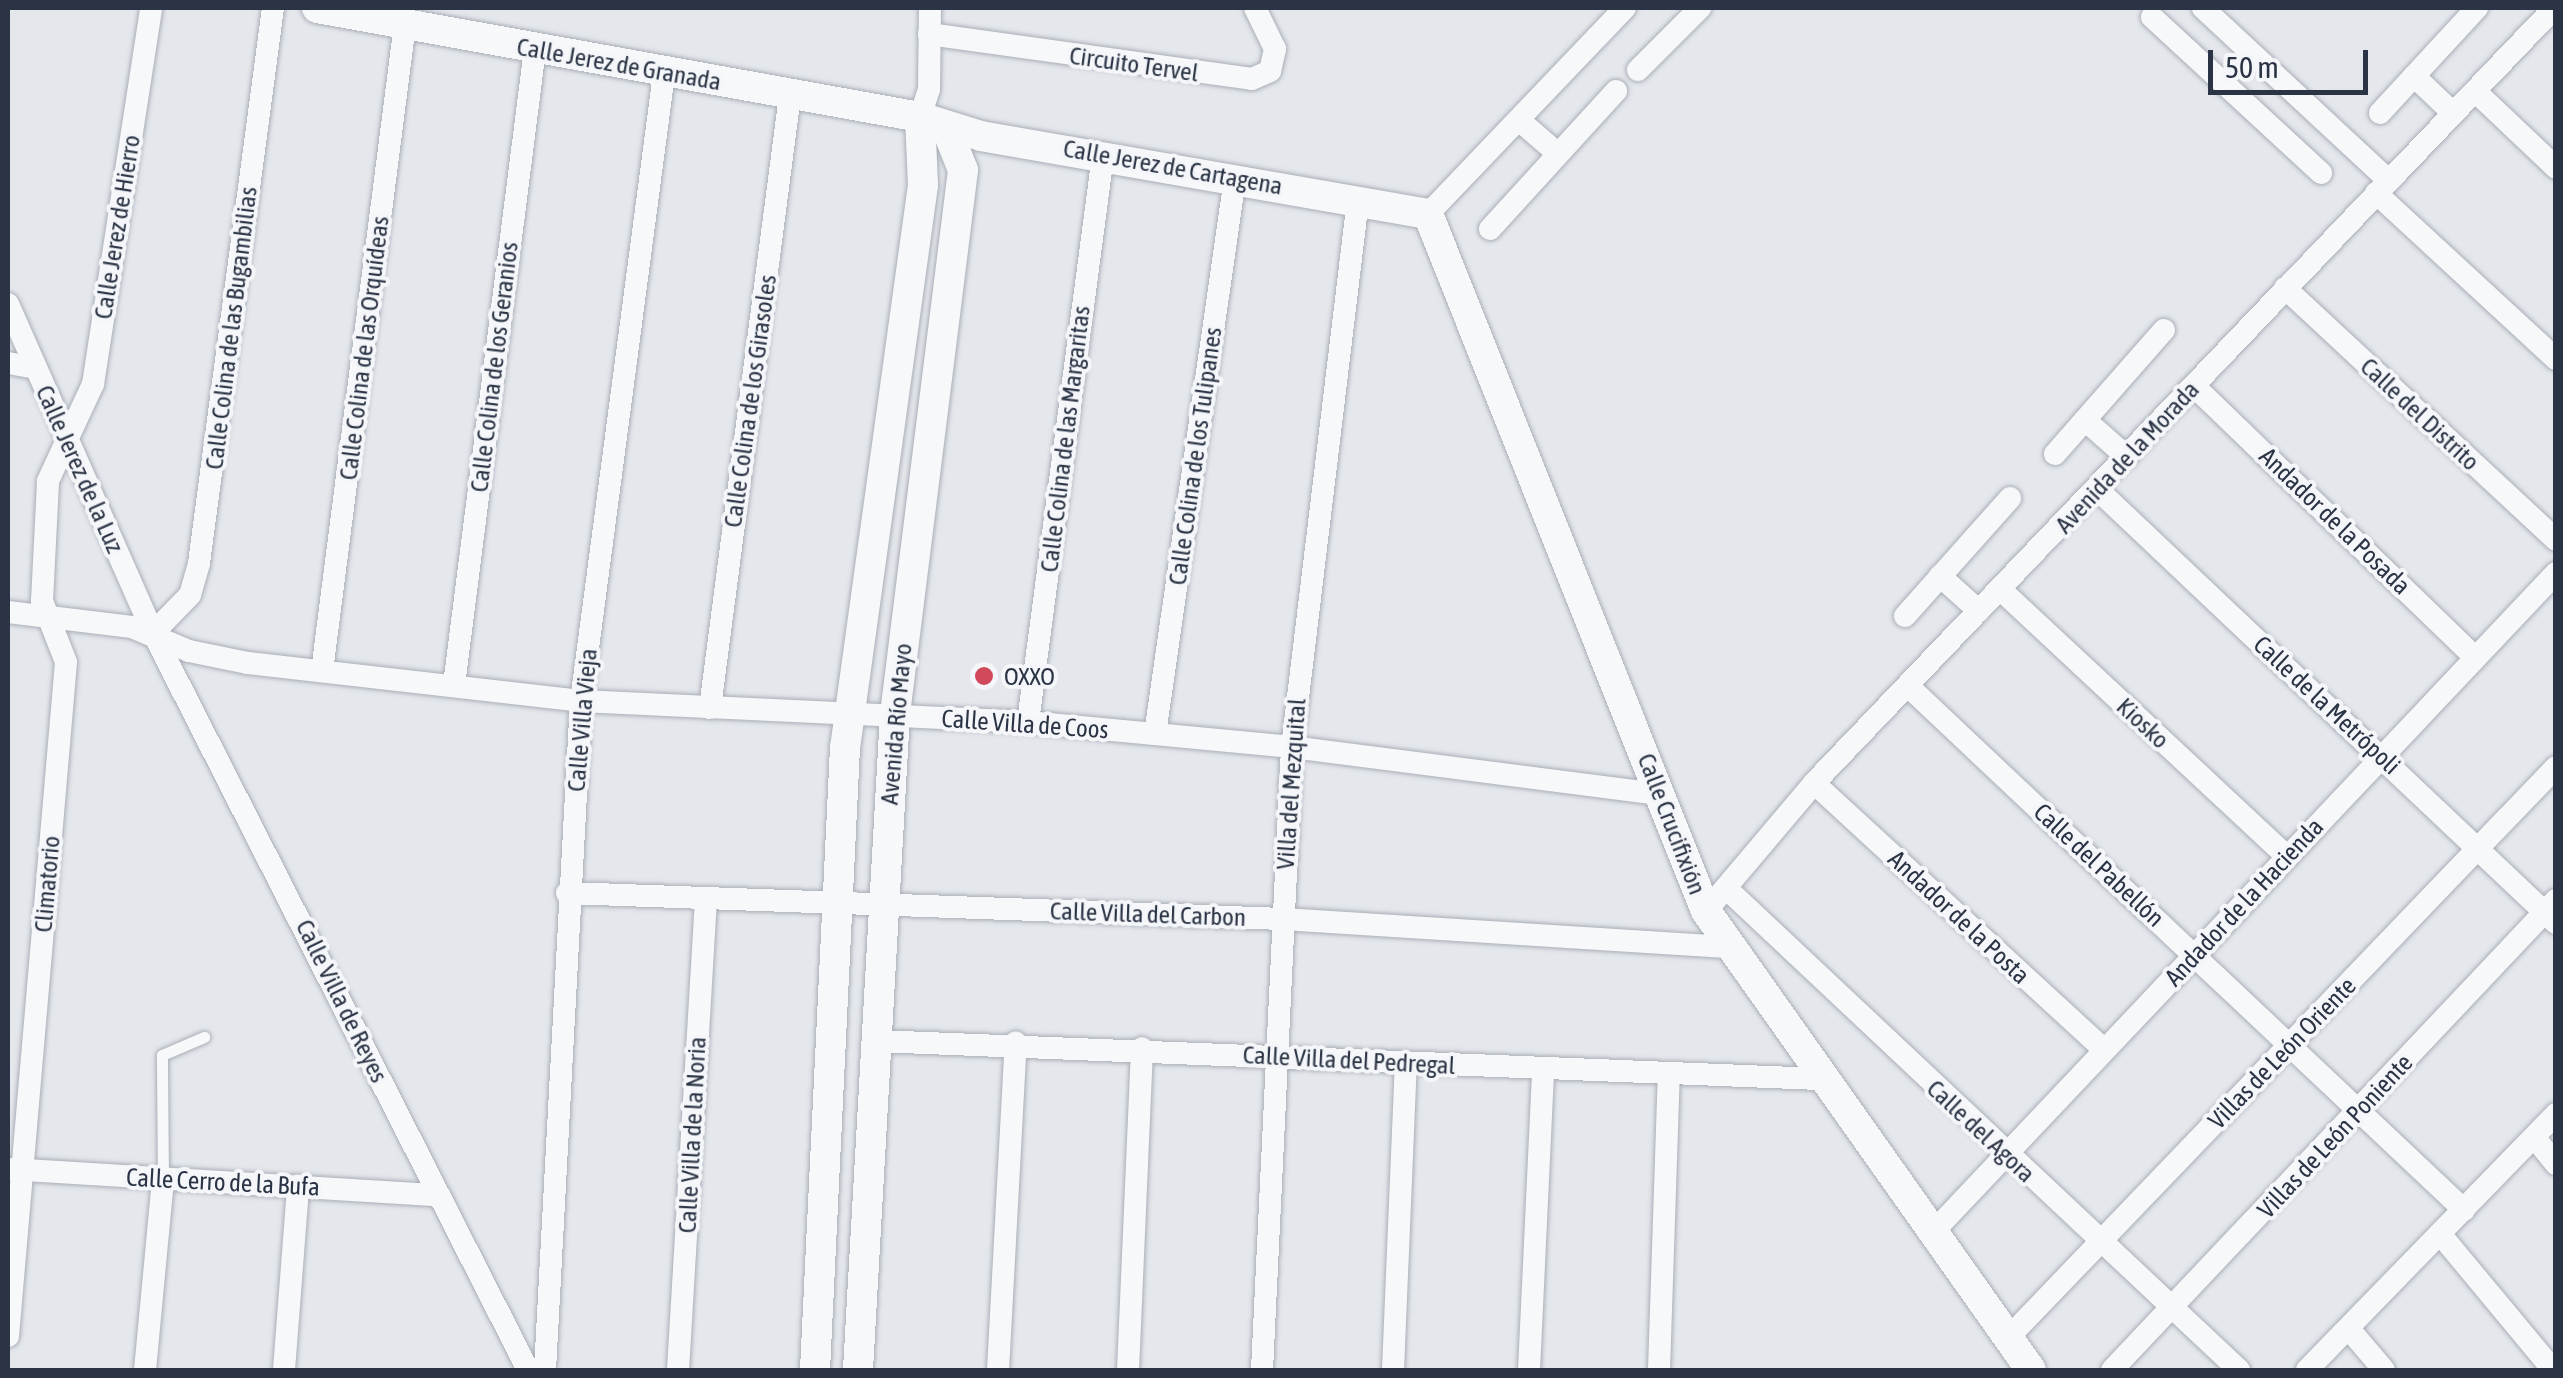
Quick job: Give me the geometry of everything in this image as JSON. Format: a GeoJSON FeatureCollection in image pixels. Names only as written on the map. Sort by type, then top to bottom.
{"type":"FeatureCollection","features":[{"type":"Feature","properties":{"kind":"street","name":"Calle Jerez de Hierro"},"geometry":{"type":"LineString","coordinates":[[68,442],[93,384],[150,8]]}},
{"type":"Feature","properties":{"kind":"street","name":"Calle Colina de las Bugambilias"},"geometry":{"type":"LineString","coordinates":[[153,634],[190,595],[199,563],[273,8]]}},
{"type":"Feature","properties":{"kind":"street","name":"Calle Jerez de Granada"},"geometry":{"type":"LineString","coordinates":[[318,8],[790,95],[931,110]]}},
{"type":"Feature","properties":{"kind":"street","name":"Avenida Río Mayo"},"geometry":{"type":"LineString","coordinates":[[815,1370],[848,713],[924,185],[931,110],[930,8]]}},
{"type":"Feature","properties":{"kind":"street","name":"Circuito Tervel"},"geometry":{"type":"LineString","coordinates":[[929,34],[1252,78],[1270,71],[1275,49],[1255,8]]}},
{"type":"Feature","properties":{"kind":"street"},"geometry":{"type":"LineString","coordinates":[[1428,214],[1625,8]]}},
{"type":"Feature","properties":{"kind":"street"},"geometry":{"type":"LineString","coordinates":[[1638,70],[1700,8]]}},
{"type":"Feature","properties":{"kind":"street"},"geometry":{"type":"LineString","coordinates":[[2203,8],[2556,359]]}},
{"type":"Feature","properties":{"kind":"street"},"geometry":{"type":"LineString","coordinates":[[2380,113],[2477,8]]}},
{"type":"Feature","properties":{"kind":"street","name":"Avenida de la Morada"},"geometry":{"type":"LineString","coordinates":[[1706,911],[1814,783],[2554,8]]}},
{"type":"Feature","properties":{"kind":"street"},"geometry":{"type":"LineString","coordinates":[[2152,18],[2321,173]]}},
{"type":"Feature","properties":{"kind":"street","name":"Calle Colina de las Orquídeas"},"geometry":{"type":"LineString","coordinates":[[322,671],[405,24]]}},
{"type":"Feature","properties":{"kind":"street","name":"Calle Colina de los Geranios"},"geometry":{"type":"LineString","coordinates":[[454,685],[535,49]]}},
{"type":"Feature","properties":{"kind":"street"},"geometry":{"type":"LineString","coordinates":[[2238,96],[2265,67]]}},
{"type":"Feature","properties":{"kind":"street","name":"Calle Villa Vieja"},"geometry":{"type":"LineString","coordinates":[[544,1370],[567,893],[582,701],[664,74]]}},
{"type":"Feature","properties":{"kind":"street"},"geometry":{"type":"LineString","coordinates":[[2414,76],[2454,113]]}},
{"type":"Feature","properties":{"kind":"street"},"geometry":{"type":"LineString","coordinates":[[1490,229],[1616,91]]}},
{"type":"Feature","properties":{"kind":"street"},"geometry":{"type":"LineString","coordinates":[[2475,91],[2556,168]]}},
{"type":"Feature","properties":{"kind":"street","name":"Calle Colina de los Girasoles"},"geometry":{"type":"LineString","coordinates":[[710,708],[790,95]]}},
{"type":"Feature","properties":{"kind":"street","name":"Avenida Río Mayo"},"geometry":{"type":"LineString","coordinates":[[858,1370],[894,714],[962,170],[931,110]]}},
{"type":"Feature","properties":{"kind":"street","name":"Calle Jerez de Cartagena"},"geometry":{"type":"LineString","coordinates":[[931,110],[1103,155],[1428,214]]}},
{"type":"Feature","properties":{"kind":"street"},"geometry":{"type":"LineString","coordinates":[[1519,120],[1558,153]]}},
{"type":"Feature","properties":{"kind":"street","name":"Calle Colina de las Margaritas"},"geometry":{"type":"LineString","coordinates":[[1028,722],[1103,155]]}},
{"type":"Feature","properties":{"kind":"street","name":"Calle Colina de los Tulipanes"},"geometry":{"type":"LineString","coordinates":[[1155,734],[1236,178]]}},
{"type":"Feature","properties":{"kind":"street","name":"Villa del Mezquital"},"geometry":{"type":"LineString","coordinates":[[1262,1370],[1273,1057],[1292,747],[1358,200]]}},
{"type":"Feature","properties":{"kind":"street","name":"Calle Crucifixión"},"geometry":{"type":"LineString","coordinates":[[1428,214],[1706,911],[1727,947],[2030,1370]]}},
{"type":"Feature","properties":{"kind":"street","name":"Calle del Distrito"},"geometry":{"type":"LineString","coordinates":[[2285,288],[2556,540]]}},
{"type":"Feature","properties":{"kind":"street","name":"Calle Jerez de la Luz"},"geometry":{"type":"LineString","coordinates":[[8,304],[153,634]]}},
{"type":"Feature","properties":{"kind":"street"},"geometry":{"type":"LineString","coordinates":[[2055,454],[2164,330]]}},
{"type":"Feature","properties":{"kind":"street"},"geometry":{"type":"LineString","coordinates":[[8,363],[35,368]]}},
{"type":"Feature","properties":{"kind":"street","name":"Andador de la Posada"},"geometry":{"type":"LineString","coordinates":[[2194,386],[2475,657]]}},
{"type":"Feature","properties":{"kind":"street"},"geometry":{"type":"LineString","coordinates":[[2085,420],[2127,457]]}},
{"type":"Feature","properties":{"kind":"street","name":"Climatorio"},"geometry":{"type":"LineString","coordinates":[[8,1336],[15,1170],[66,662],[47,615],[41,586],[48,482],[68,442]]}},
{"type":"Feature","properties":{"kind":"street","name":"Calle de la Metrópoli"},"geometry":{"type":"LineString","coordinates":[[2097,490],[2476,848],[2552,911]]}},
{"type":"Feature","properties":{"kind":"street"},"geometry":{"type":"LineString","coordinates":[[1905,616],[2010,498]]}},
{"type":"Feature","properties":{"kind":"street","name":"Andador de la Hacienda"},"geometry":{"type":"LineString","coordinates":[[1933,1232],[2556,573]]}},
{"type":"Feature","properties":{"kind":"street"},"geometry":{"type":"LineString","coordinates":[[1940,576],[1979,611]]}},
{"type":"Feature","properties":{"kind":"street","name":"Kiosko"},"geometry":{"type":"LineString","coordinates":[[2000,589],[2287,857]]}},
{"type":"Feature","properties":{"kind":"street","name":"Calle Villa de Coos"},"geometry":{"type":"LineString","coordinates":[[8,612],[153,634],[212,657],[582,701],[1028,722],[1292,747],[1660,794]]}},
{"type":"Feature","properties":{"kind":"street","name":"Calle Villa de Reyes"},"geometry":{"type":"LineString","coordinates":[[153,634],[528,1370]]}},
{"type":"Feature","properties":{"kind":"street","name":"Calle del Pabellón"},"geometry":{"type":"LineString","coordinates":[[1908,686],[2292,1043],[2464,1210]]}},
{"type":"Feature","properties":{"kind":"street","name":"Villas de León Oriente"},"geometry":{"type":"LineString","coordinates":[[2008,1338],[2556,767]]}},
{"type":"Feature","properties":{"kind":"street","name":"Andador de la Posta"},"geometry":{"type":"LineString","coordinates":[[1814,783],[2104,1050]]}},
{"type":"Feature","properties":{"kind":"street","name":"Calle del Agora"},"geometry":{"type":"LineString","coordinates":[[1726,888],[2006,1156],[2239,1370]]}},
{"type":"Feature","properties":{"kind":"street","name":"Calle Villa del Carbon"},"geometry":{"type":"LineString","coordinates":[[567,893],[840,906],[1282,919],[1727,947]]}},
{"type":"Feature","properties":{"kind":"street","name":"Calle Villa de la Noria"},"geometry":{"type":"LineString","coordinates":[[678,1370],[706,899]]}},
{"type":"Feature","properties":{"kind":"street","name":"Villas de León Poniente"},"geometry":{"type":"LineString","coordinates":[[2112,1370],[2552,911]]}},
{"type":"Feature","properties":{"kind":"street","name":"Calle Villa del Pedregal"},"geometry":{"type":"LineString","coordinates":[[877,1041],[1016,1042],[1543,1070],[1820,1078]]}},
{"type":"Feature","properties":{"kind":"street"},"geometry":{"type":"LineString","coordinates":[[998,1370],[1016,1042]]}},
{"type":"Feature","properties":{"kind":"street"},"geometry":{"type":"LineString","coordinates":[[1128,1370],[1142,1048]]}},
{"type":"Feature","properties":{"kind":"street"},"geometry":{"type":"LineString","coordinates":[[1393,1370],[1406,1062]]}},
{"type":"Feature","properties":{"kind":"street"},"geometry":{"type":"LineString","coordinates":[[1529,1370],[1543,1070]]}},
{"type":"Feature","properties":{"kind":"street"},"geometry":{"type":"LineString","coordinates":[[1659,1370],[1669,1075]]}},
{"type":"Feature","properties":{"kind":"street"},"geometry":{"type":"LineString","coordinates":[[2307,1370],[2556,1114]]}},
{"type":"Feature","properties":{"kind":"street"},"geometry":{"type":"LineString","coordinates":[[2534,1138],[2556,1164]]}},
{"type":"Feature","properties":{"kind":"street","name":"Calle Cerro de la Bufa"},"geometry":{"type":"LineString","coordinates":[[15,1170],[438,1195]]}},
{"type":"Feature","properties":{"kind":"street"},"geometry":{"type":"LineString","coordinates":[[144,1370],[164,1180]]}},
{"type":"Feature","properties":{"kind":"street"},"geometry":{"type":"LineString","coordinates":[[284,1370],[298,1186]]}},
{"type":"Feature","properties":{"kind":"street"},"geometry":{"type":"LineString","coordinates":[[2440,1235],[2553,1370]]}},
{"type":"Feature","properties":{"kind":"street"},"geometry":{"type":"LineString","coordinates":[[2349,1329],[2384,1370]]}},
{"type":"Feature","properties":{"kind":"lane"},"geometry":{"type":"LineString","coordinates":[[164,1180],[162,1055],[204,1037]]}},
{"type":"Feature","properties":{"kind":"place","name":"OXXO"},"geometry":{"type":"Point","coordinates":[984,676]}}]}
